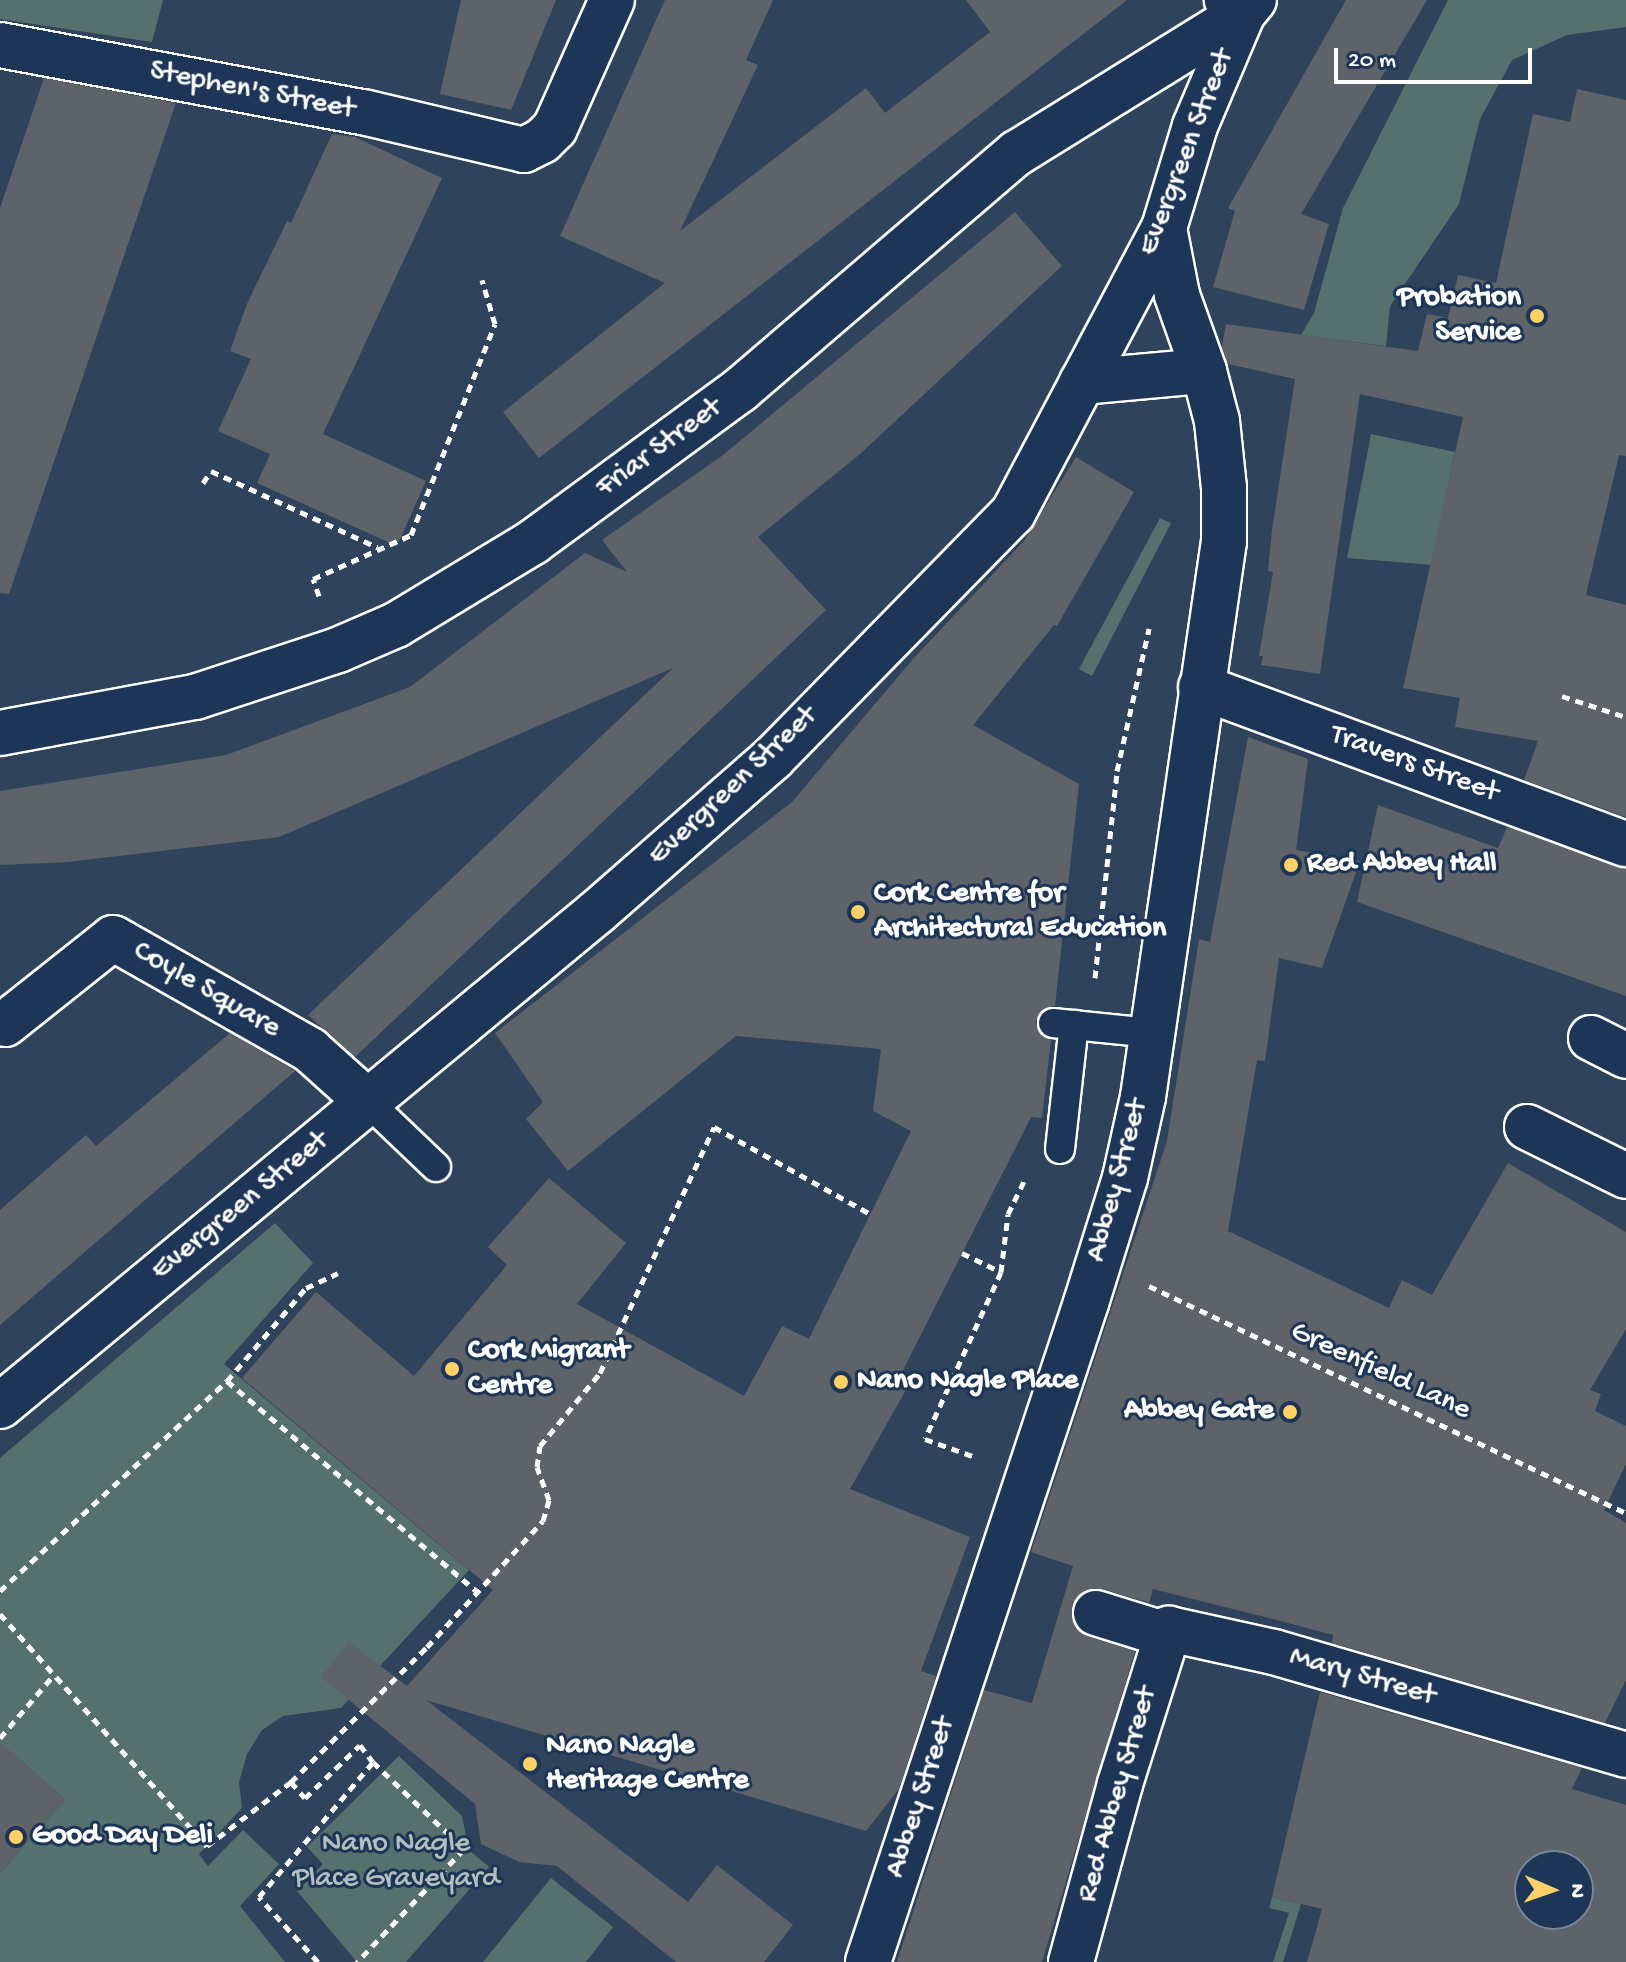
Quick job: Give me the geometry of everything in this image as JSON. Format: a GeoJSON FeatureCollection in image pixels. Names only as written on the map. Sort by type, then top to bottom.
{"type":"FeatureCollection","features":[{"type":"Feature","properties":{"kind":"street","name":"Stephen's Street"},"geometry":{"type":"LineString","coordinates":[[0,45],[363,112],[524,150],[542,141],[555,128],[612,0]]}},
{"type":"Feature","properties":{"kind":"street","name":"Evergreen Street"},"geometry":{"type":"LineString","coordinates":[[0,1406],[597,912],[773,758],[1013,513],[1164,228],[1195,126],[1241,4]]}},
{"type":"Feature","properties":{"kind":"street","name":"Friar Street"},"geometry":{"type":"LineString","coordinates":[[0,733],[195,697],[338,650],[396,625],[533,542],[740,390],[1017,153],[1241,4]]}},
{"type":"Feature","properties":{"kind":"street","name":"Abbey Street"},"geometry":{"type":"LineString","coordinates":[[868,1962],[1125,1178],[1143,1097],[1201,687],[1218,593],[1224,514],[1217,421],[1204,371],[1177,295],[1164,228]]}},
{"type":"Feature","properties":{"kind":"street"},"geometry":{"type":"LineString","coordinates":[[1082,382],[1204,371]]}},
{"type":"Feature","properties":{"kind":"street","name":"Travers Street"},"geometry":{"type":"LineString","coordinates":[[1201,687],[1626,844]]}},
{"type":"Feature","properties":{"kind":"street","name":"Coyle Square"},"geometry":{"type":"LineString","coordinates":[[5,1024],[113,938],[310,1050],[368,1102]]}},
{"type":"Feature","properties":{"kind":"street"},"geometry":{"type":"LineString","coordinates":[[1527,1127],[1626,1176]]}},
{"type":"Feature","properties":{"kind":"street","name":"Mary Street"},"geometry":{"type":"LineString","coordinates":[[1096,1613],[1157,1632],[1169,1629],[1274,1652],[1626,1755]]}},
{"type":"Feature","properties":{"kind":"street","name":"Red Abbey Street"},"geometry":{"type":"LineString","coordinates":[[1071,1962],[1120,1784],[1169,1629]]}},
{"type":"Feature","properties":{"kind":"lane"},"geometry":{"type":"LineString","coordinates":[[1060,1149],[1064,1024],[1152,1033]]}},
{"type":"Feature","properties":{"kind":"lane"},"geometry":{"type":"LineString","coordinates":[[368,1102],[436,1167]]}},
{"type":"Feature","properties":{"kind":"path"},"geometry":{"type":"LineString","coordinates":[[313,579],[411,535],[495,324],[482,280]]}},
{"type":"Feature","properties":{"kind":"path"},"geometry":{"type":"LineString","coordinates":[[203,483],[211,471],[378,548]]}},
{"type":"Feature","properties":{"kind":"path"},"geometry":{"type":"LineString","coordinates":[[1094,992],[1117,771],[1152,616]]}},
{"type":"Feature","properties":{"kind":"path"},"geometry":{"type":"LineString","coordinates":[[1562,696],[1626,717]]}},
{"type":"Feature","properties":{"kind":"path"},"geometry":{"type":"LineString","coordinates":[[0,1614],[207,1846],[291,1782],[478,1592],[543,1521],[549,1500],[537,1467],[540,1446],[600,1373],[714,1127],[870,1214]]}},
{"type":"Feature","properties":{"kind":"path"},"geometry":{"type":"LineString","coordinates":[[978,1458],[925,1439],[1001,1272],[1008,1214],[1028,1172]]}},
{"type":"Feature","properties":{"kind":"path"},"geometry":{"type":"LineString","coordinates":[[962,1253],[1001,1272]]}},
{"type":"Feature","properties":{"kind":"path"},"geometry":{"type":"LineString","coordinates":[[0,1591],[227,1381],[306,1288],[338,1273]]}},
{"type":"Feature","properties":{"kind":"path","name":"Greenfield Lane"},"geometry":{"type":"LineString","coordinates":[[1134,1279],[1626,1513]]}},
{"type":"Feature","properties":{"kind":"path"},"geometry":{"type":"LineString","coordinates":[[227,1381],[478,1592]]}},
{"type":"Feature","properties":{"kind":"path"},"geometry":{"type":"LineString","coordinates":[[0,1738],[53,1676]]}},
{"type":"Feature","properties":{"kind":"path"},"geometry":{"type":"LineString","coordinates":[[291,1782],[305,1798],[360,1745],[373,1762],[464,1849],[357,1962]]}},
{"type":"Feature","properties":{"kind":"path"},"geometry":{"type":"LineString","coordinates":[[318,1962],[259,1897],[373,1762]]}},
{"type":"Feature","properties":{"kind":"green space"},"geometry":{"type":"Polygon","coordinates":[[[0,0],[163,0],[152,42],[0,19],[0,0]]]}},
{"type":"Feature","properties":{"kind":"green space"},"geometry":{"type":"Polygon","coordinates":[[[1448,0],[1626,0],[1626,27],[1567,35],[1512,60],[1480,119],[1459,204],[1390,306],[1386,346],[1301,335],[1314,313],[1343,208],[1448,0]]]}},
{"type":"Feature","properties":{"kind":"green space"},"geometry":{"type":"Polygon","coordinates":[[[1371,434],[1455,452],[1445,500],[1477,507],[1558,575],[1347,558],[1371,434]]]}},
{"type":"Feature","properties":{"kind":"green space"},"geometry":{"type":"Polygon","coordinates":[[[1160,518],[1171,523],[1092,676],[1079,669],[1160,518]]]}},
{"type":"Feature","properties":{"kind":"green space"},"geometry":{"type":"Polygon","coordinates":[[[275,1223],[313,1263],[224,1364],[469,1570],[341,1708],[283,1716],[262,1730],[247,1754],[239,1782],[242,1808],[199,1854],[208,1866],[243,1830],[279,1864],[240,1906],[285,1962],[0,1962],[0,1873],[65,1800],[11,1752],[0,1764],[0,1458],[275,1223]]]}},
{"type":"Feature","properties":{"kind":"green space","name":"Nano Nagle Place Graveyard"},"geometry":{"type":"Polygon","coordinates":[[[399,1756],[462,1816],[469,1850],[489,1867],[406,1962],[357,1962],[297,1891],[323,1864],[307,1847],[399,1756]]]}},
{"type":"Feature","properties":{"kind":"green space"},"geometry":{"type":"Polygon","coordinates":[[[551,1878],[613,1927],[586,1962],[483,1962],[551,1878]]]}},
{"type":"Feature","properties":{"kind":"green space"},"geometry":{"type":"Polygon","coordinates":[[[1272,1897],[1301,1904],[1283,1962],[1273,1962],[1289,1913],[1269,1908],[1272,1897]]]}},
{"type":"Feature","properties":{"kind":"building"},"geometry":{"type":"Polygon","coordinates":[[[461,0],[556,0],[511,110],[440,94],[461,0]]]}},
{"type":"Feature","properties":{"kind":"building"},"geometry":{"type":"Polygon","coordinates":[[[665,0],[773,0],[746,60],[758,65],[680,231],[866,88],[885,113],[990,32],[966,0],[1127,0],[539,458],[503,412],[665,283],[560,236],[665,0]]]}},
{"type":"Feature","properties":{"kind":"building"},"geometry":{"type":"Polygon","coordinates":[[[1346,0],[1427,0],[1301,214],[1329,224],[1304,310],[1213,287],[1235,211],[1228,208],[1346,0]]]}},
{"type":"Feature","properties":{"kind":"building"},"geometry":{"type":"Polygon","coordinates":[[[44,78],[176,103],[9,594],[0,593],[0,208],[44,78]]]}},
{"type":"Feature","properties":{"kind":"building"},"geometry":{"type":"Polygon","coordinates":[[[1577,89],[1626,100],[1626,456],[1619,455],[1586,595],[1626,605],[1626,817],[1524,780],[1538,741],[1455,727],[1460,698],[1403,688],[1463,417],[1360,394],[1320,674],[1261,665],[1263,656],[1259,656],[1273,572],[1268,571],[1272,530],[1295,379],[1228,364],[1222,347],[1226,324],[1418,351],[1427,314],[1448,318],[1458,275],[1496,283],[1533,114],[1570,122],[1577,89]]]}},
{"type":"Feature","properties":{"kind":"building"},"geometry":{"type":"Polygon","coordinates":[[[332,134],[355,137],[442,178],[323,434],[426,481],[397,546],[257,483],[270,454],[218,431],[251,359],[230,351],[247,304],[287,221],[291,223],[332,134]]]}},
{"type":"Feature","properties":{"kind":"building"},"geometry":{"type":"Polygon","coordinates":[[[1015,212],[1062,266],[860,454],[758,537],[826,610],[355,1057],[308,1015],[673,668],[279,837],[68,862],[0,865],[0,791],[226,755],[410,687],[585,553],[627,572],[602,540],[723,455],[1015,212]]]}},
{"type":"Feature","properties":{"kind":"building"},"geometry":{"type":"Polygon","coordinates":[[[1076,457],[1134,492],[1057,626],[1054,625],[973,725],[1079,784],[1055,1006],[1045,1008],[1036,1021],[1038,1031],[1051,1040],[1042,1118],[1031,1117],[896,1384],[906,1390],[850,1489],[970,1537],[921,1671],[936,1676],[899,1789],[866,1831],[426,1700],[688,1902],[717,1865],[793,1925],[764,1962],[676,1962],[557,1866],[519,1862],[481,1844],[475,1804],[321,1677],[349,1642],[407,1686],[493,1590],[242,1378],[316,1292],[414,1376],[507,1265],[488,1247],[549,1178],[626,1243],[577,1304],[744,1396],[782,1326],[809,1339],[911,1131],[873,1111],[881,1049],[736,1036],[568,1171],[526,1119],[543,1102],[495,1033],[792,802],[913,659],[1024,541],[1076,457]]]}},
{"type":"Feature","properties":{"kind":"building"},"geometry":{"type":"Polygon","coordinates":[[[1248,737],[1308,759],[1296,850],[1360,861],[1322,968],[1279,958],[1265,1061],[1257,1060],[1228,1231],[1389,1308],[1402,1280],[1432,1295],[1508,1163],[1626,1232],[1626,1329],[1590,1390],[1601,1394],[1595,1411],[1626,1426],[1626,1464],[1604,1510],[1626,1523],[1626,1680],[1605,1723],[1332,1643],[1333,1635],[1273,1619],[1153,1589],[1149,1603],[1103,1589],[1090,1589],[1079,1595],[1072,1605],[1072,1618],[1077,1629],[1089,1637],[1135,1651],[1042,1962],[897,1962],[984,1690],[1032,1703],[1073,1566],[1031,1552],[1167,1141],[1199,939],[1210,942],[1248,737]]]}},
{"type":"Feature","properties":{"kind":"building"},"geometry":{"type":"Polygon","coordinates":[[[1378,805],[1498,848],[1507,827],[1626,868],[1626,996],[1357,902],[1378,805]]]}},
{"type":"Feature","properties":{"kind":"building"},"geometry":{"type":"Polygon","coordinates":[[[230,1033],[295,1071],[0,1325],[0,1210],[86,1135],[96,1146],[230,1033]]]}},
{"type":"Feature","properties":{"kind":"building"},"geometry":{"type":"Polygon","coordinates":[[[1320,1692],[1582,1768],[1572,1789],[1626,1805],[1626,1962],[1307,1962],[1322,1909],[1272,1897],[1320,1692]]]}},
{"type":"Feature","properties":{"kind":"building","name":"Good Day Deli"},"geometry":{"type":"Polygon","coordinates":[[[0,1742],[65,1800],[0,1873],[0,1742]]]}},
{"type":"Feature","properties":{"kind":"place","name":"Probation Service"},"geometry":{"type":"Point","coordinates":[1537,316]}},
{"type":"Feature","properties":{"kind":"place","name":"Red Abbey Hall"},"geometry":{"type":"Point","coordinates":[1291,865]}},
{"type":"Feature","properties":{"kind":"place","name":"Cork Centre for Architectural Education"},"geometry":{"type":"Point","coordinates":[858,912]}},
{"type":"Feature","properties":{"kind":"place","name":"Cork Migrant Centre"},"geometry":{"type":"Point","coordinates":[452,1369]}},
{"type":"Feature","properties":{"kind":"place","name":"Nano Nagle Place"},"geometry":{"type":"Point","coordinates":[841,1382]}},
{"type":"Feature","properties":{"kind":"place","name":"Abbey Gate"},"geometry":{"type":"Point","coordinates":[1290,1412]}},
{"type":"Feature","properties":{"kind":"place","name":"Nano Nagle Heritage Centre"},"geometry":{"type":"Point","coordinates":[530,1764]}},
{"type":"Feature","properties":{"kind":"place","name":"Good Day Deli"},"geometry":{"type":"Point","coordinates":[16,1837]}}]}
